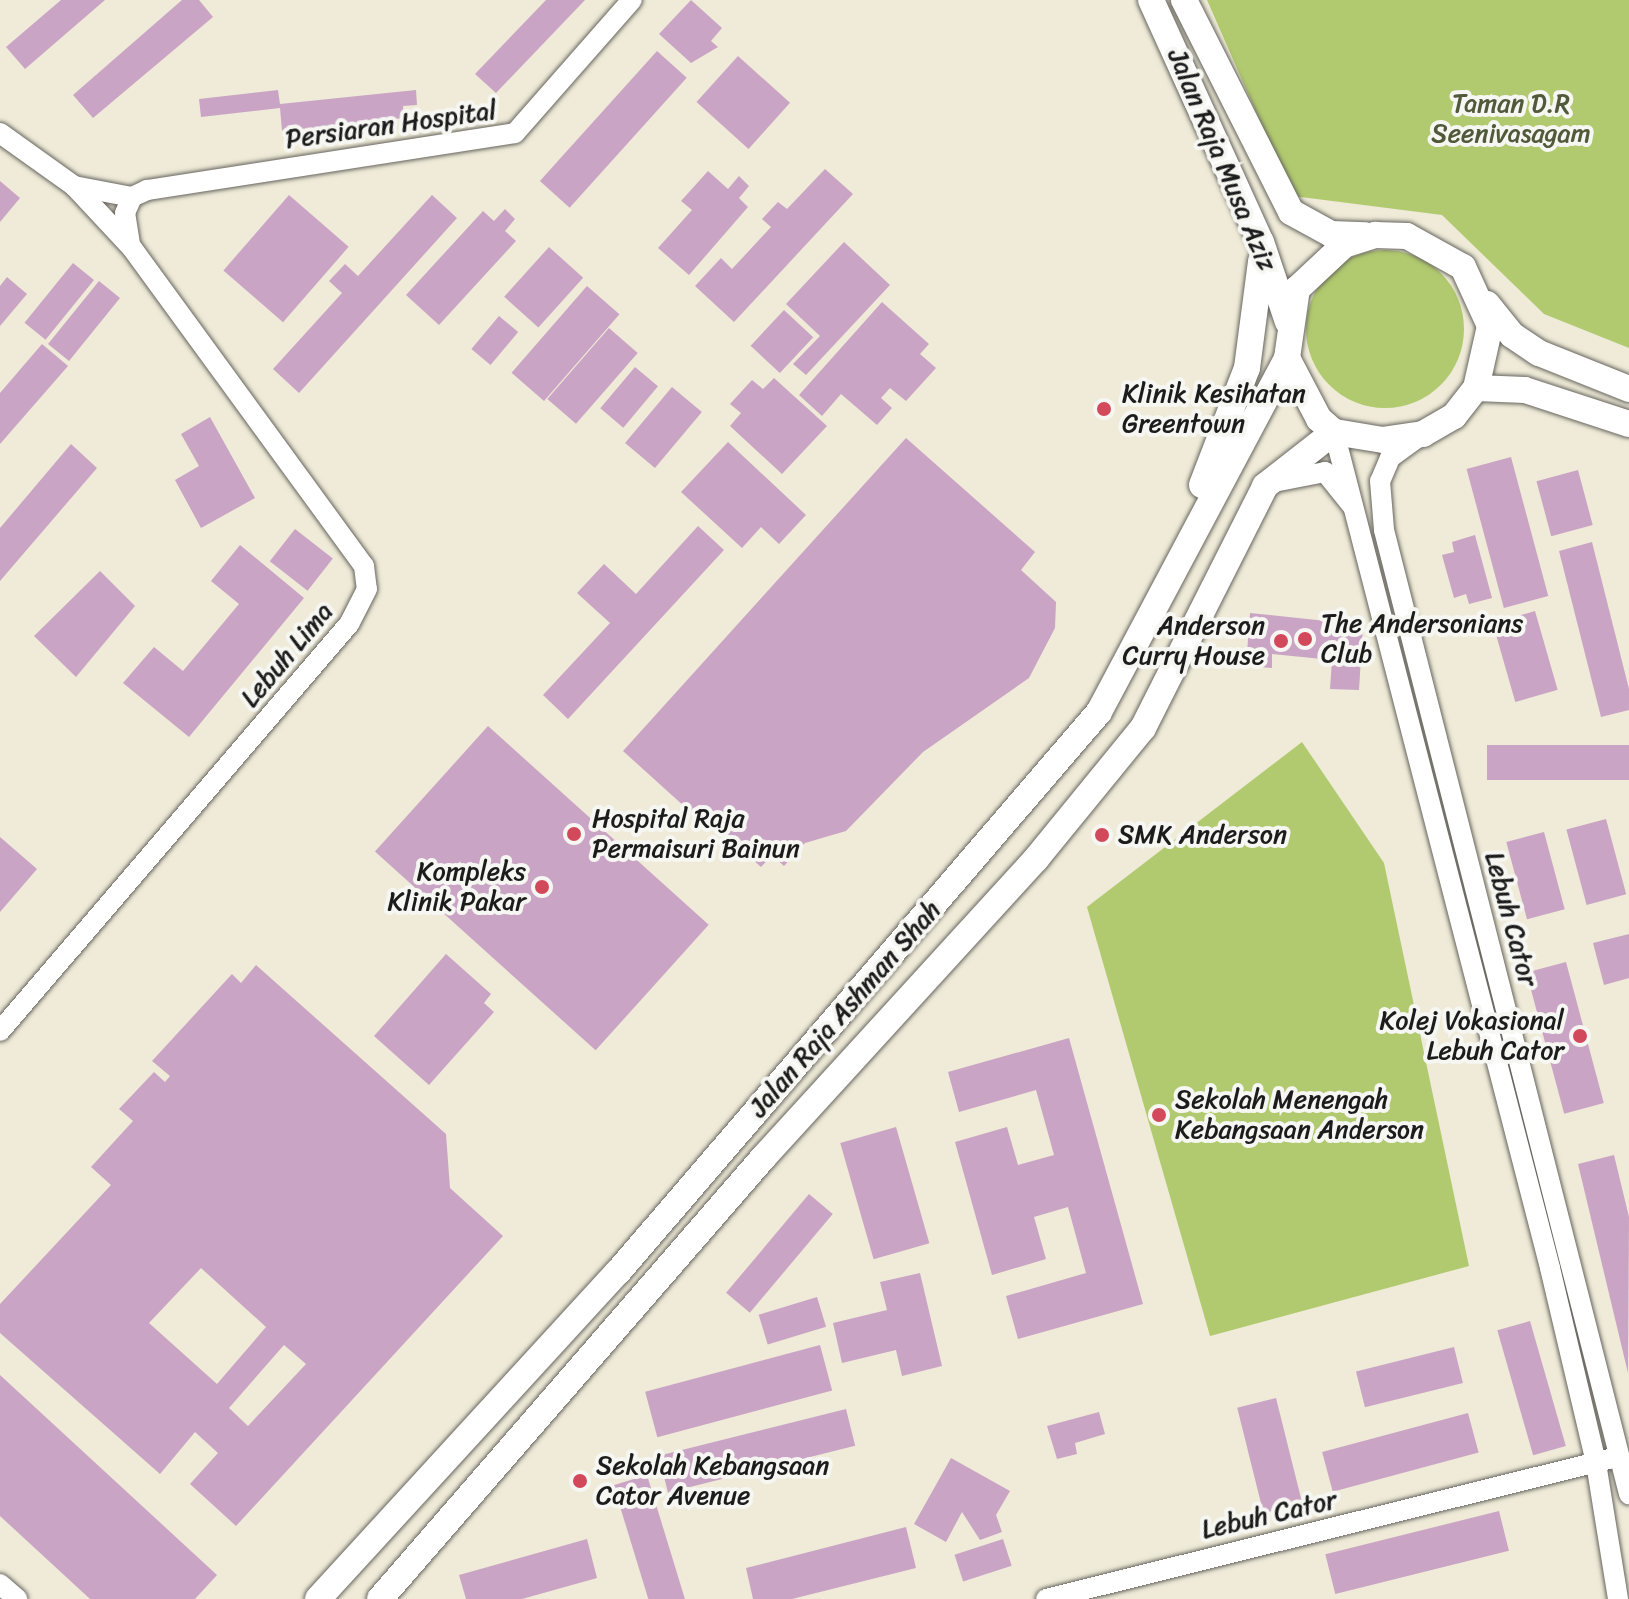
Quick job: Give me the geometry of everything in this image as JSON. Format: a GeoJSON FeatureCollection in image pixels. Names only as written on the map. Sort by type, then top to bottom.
{"type":"FeatureCollection","features":[{"type":"Feature","properties":{"kind":"main road","name":"Jalan Raja Musa Aziz"},"geometry":{"type":"LineString","coordinates":[[1151,0],[1261,242],[1288,322]]}},
{"type":"Feature","properties":{"kind":"main road","name":"Jalan Raja Musa Aziz"},"geometry":{"type":"LineString","coordinates":[[1184,0],[1291,212],[1331,234],[1375,235]]}},
{"type":"Feature","properties":{"kind":"main road"},"geometry":{"type":"LineString","coordinates":[[1481,294],[1489,347],[1476,388],[1454,416],[1423,434],[1383,440],[1334,432],[1299,391],[1287,358],[1288,322],[1297,289],[1317,263],[1375,235],[1438,247],[1481,294],[1512,335],[1539,353],[1629,389]]}},
{"type":"Feature","properties":{"kind":"main road"},"geometry":{"type":"LineString","coordinates":[[1186,539],[1254,342],[1261,242]]}},
{"type":"Feature","properties":{"kind":"main road","name":"Jalan Raja Ashman Shah"},"geometry":{"type":"LineString","coordinates":[[318,1599],[618,1272],[1099,712],[1186,539],[1287,358]]}},
{"type":"Feature","properties":{"kind":"main road"},"geometry":{"type":"LineString","coordinates":[[1476,388],[1525,390],[1629,424]]}},
{"type":"Feature","properties":{"kind":"main road","name":"Jalan Raja Ashman Shah"},"geometry":{"type":"LineString","coordinates":[[380,1599],[763,1158],[1036,859],[1143,728],[1265,486],[1334,432]]}},
{"type":"Feature","properties":{"kind":"street","name":"Persiaran Hospital"},"geometry":{"type":"LineString","coordinates":[[139,194],[515,133],[632,0]]}},
{"type":"Feature","properties":{"kind":"street","name":"Lebuh Lima"},"geometry":{"type":"LineString","coordinates":[[0,133],[74,186],[132,248],[364,566],[367,589],[349,624],[0,1031]]}},
{"type":"Feature","properties":{"kind":"street","name":"Lebuh Lima"},"geometry":{"type":"LineString","coordinates":[[74,186],[139,194],[125,213],[132,248]]}},
{"type":"Feature","properties":{"kind":"street","name":"Lebuh Cator"},"geometry":{"type":"LineString","coordinates":[[1334,432],[1364,528],[1596,1463]]}},
{"type":"Feature","properties":{"kind":"street","name":"Lebuh Cator"},"geometry":{"type":"LineString","coordinates":[[1046,1599],[1621,1455],[1384,530],[1385,470],[1423,434]]}},
{"type":"Feature","properties":{"kind":"street"},"geometry":{"type":"LineString","coordinates":[[1265,486],[1325,472],[1364,528]]}},
{"type":"Feature","properties":{"kind":"street"},"geometry":{"type":"LineString","coordinates":[[1621,1455],[1629,1494]]}},
{"type":"Feature","properties":{"kind":"street"},"geometry":{"type":"LineString","coordinates":[[1596,1463],[1618,1599]]}},
{"type":"Feature","properties":{"kind":"street"},"geometry":{"type":"LineString","coordinates":[[0,1584],[17,1599]]}},
{"type":"Feature","properties":{"kind":"green space","name":"Taman D.R Seenivasagam"},"geometry":{"type":"Polygon","coordinates":[[[1207,0],[1629,0],[1629,348],[1544,314],[1442,215],[1293,196],[1207,0]]]}},
{"type":"Feature","properties":{"kind":"green space"},"geometry":{"type":"Polygon","coordinates":[[[1385,250],[1415,256],[1441,273],[1458,299],[1464,329],[1458,359],[1441,385],[1415,402],[1385,408],[1355,402],[1329,385],[1312,359],[1306,329],[1312,299],[1329,273],[1355,256],[1385,250]]]}},
{"type":"Feature","properties":{"kind":"green space"},"geometry":{"type":"Polygon","coordinates":[[[1302,742],[1384,863],[1469,1266],[1210,1336],[1087,907],[1302,742]]]}},
{"type":"Feature","properties":{"kind":"building"},"geometry":{"type":"Polygon","coordinates":[[[61,0],[105,0],[25,69],[6,47],[61,0]]]}},
{"type":"Feature","properties":{"kind":"building"},"geometry":{"type":"Polygon","coordinates":[[[182,0],[199,0],[213,17],[93,118],[73,95],[182,0]]]}},
{"type":"Feature","properties":{"kind":"building"},"geometry":{"type":"Polygon","coordinates":[[[546,0],[585,0],[496,93],[475,74],[546,0]]]}},
{"type":"Feature","properties":{"kind":"building"},"geometry":{"type":"Polygon","coordinates":[[[691,0],[722,28],[711,41],[718,47],[691,63],[659,34],[691,0]]]}},
{"type":"Feature","properties":{"kind":"building"},"geometry":{"type":"Polygon","coordinates":[[[657,51],[687,78],[570,208],[540,181],[657,51]]]}},
{"type":"Feature","properties":{"kind":"building"},"geometry":{"type":"Polygon","coordinates":[[[738,56],[790,103],[749,149],[697,102],[738,56]]]}},
{"type":"Feature","properties":{"kind":"building"},"geometry":{"type":"Polygon","coordinates":[[[278,90],[280,104],[416,90],[417,105],[403,106],[404,118],[282,131],[280,108],[201,117],[199,99],[278,90]]]}},
{"type":"Feature","properties":{"kind":"building"},"geometry":{"type":"Polygon","coordinates":[[[825,169],[853,194],[734,322],[695,286],[721,258],[732,269],[771,227],[762,219],[778,202],[787,209],[825,169]]]}},
{"type":"Feature","properties":{"kind":"building"},"geometry":{"type":"Polygon","coordinates":[[[708,171],[728,189],[739,176],[749,186],[739,198],[748,207],[689,275],[658,248],[692,210],[681,201],[708,171]]]}},
{"type":"Feature","properties":{"kind":"building"},"geometry":{"type":"Polygon","coordinates":[[[0,181],[20,198],[0,222],[0,181]]]}},
{"type":"Feature","properties":{"kind":"building"},"geometry":{"type":"Polygon","coordinates":[[[289,195],[349,247],[283,322],[223,270],[289,195]]]}},
{"type":"Feature","properties":{"kind":"building"},"geometry":{"type":"Polygon","coordinates":[[[432,195],[457,218],[299,393],[273,369],[342,293],[329,281],[345,264],[358,276],[432,195]]]}},
{"type":"Feature","properties":{"kind":"building"},"geometry":{"type":"Polygon","coordinates":[[[505,209],[515,219],[505,231],[516,241],[439,325],[406,295],[483,211],[494,221],[505,209]]]}},
{"type":"Feature","properties":{"kind":"building"},"geometry":{"type":"Polygon","coordinates":[[[844,242],[890,285],[806,375],[793,364],[820,336],[786,304],[844,242]]]}},
{"type":"Feature","properties":{"kind":"building"},"geometry":{"type":"Polygon","coordinates":[[[549,247],[583,278],[538,328],[504,297],[549,247]]]}},
{"type":"Feature","properties":{"kind":"building"},"geometry":{"type":"Polygon","coordinates":[[[73,263],[94,280],[46,340],[25,323],[73,263]]]}},
{"type":"Feature","properties":{"kind":"building"},"geometry":{"type":"Polygon","coordinates":[[[7,277],[27,294],[0,326],[0,286],[7,277]]]}},
{"type":"Feature","properties":{"kind":"building"},"geometry":{"type":"Polygon","coordinates":[[[99,281],[120,298],[69,361],[48,344],[99,281]]]}},
{"type":"Feature","properties":{"kind":"building"},"geometry":{"type":"Polygon","coordinates":[[[587,286],[619,314],[544,401],[512,373],[587,286]]]}},
{"type":"Feature","properties":{"kind":"building"},"geometry":{"type":"Polygon","coordinates":[[[882,302],[929,344],[920,354],[936,368],[906,401],[890,388],[881,398],[892,408],[877,425],[841,394],[822,416],[799,395],[882,302]]]}},
{"type":"Feature","properties":{"kind":"building"},"geometry":{"type":"Polygon","coordinates":[[[784,310],[813,337],[780,373],[751,346],[784,310]]]}},
{"type":"Feature","properties":{"kind":"building"},"geometry":{"type":"Polygon","coordinates":[[[499,316],[518,332],[491,365],[471,349],[499,316]]]}},
{"type":"Feature","properties":{"kind":"building"},"geometry":{"type":"Polygon","coordinates":[[[609,328],[638,353],[576,424],[547,399],[609,328]]]}},
{"type":"Feature","properties":{"kind":"building"},"geometry":{"type":"Polygon","coordinates":[[[42,344],[68,366],[0,444],[0,393],[42,344]]]}},
{"type":"Feature","properties":{"kind":"building"},"geometry":{"type":"Polygon","coordinates":[[[635,367],[658,386],[623,428],[600,408],[635,367]]]}},
{"type":"Feature","properties":{"kind":"building"},"geometry":{"type":"Polygon","coordinates":[[[774,378],[827,426],[782,474],[730,426],[741,413],[730,404],[752,380],[763,389],[774,378]]]}},
{"type":"Feature","properties":{"kind":"building"},"geometry":{"type":"Polygon","coordinates":[[[672,387],[702,412],[655,468],[625,443],[672,387]]]}},
{"type":"Feature","properties":{"kind":"building"},"geometry":{"type":"Polygon","coordinates":[[[210,417],[255,498],[201,528],[175,480],[199,466],[181,434],[210,417]]]}},
{"type":"Feature","properties":{"kind":"building"},"geometry":{"type":"Polygon","coordinates":[[[906,438],[1035,552],[1021,570],[1056,602],[1055,628],[1029,678],[923,752],[846,831],[805,843],[784,866],[772,855],[761,867],[723,833],[734,821],[706,826],[623,751],[906,438]]]}},
{"type":"Feature","properties":{"kind":"building"},"geometry":{"type":"Polygon","coordinates":[[[728,442],[806,515],[779,544],[761,527],[742,548],[681,492],[728,442]]]}},
{"type":"Feature","properties":{"kind":"building"},"geometry":{"type":"Polygon","coordinates":[[[71,444],[97,468],[0,581],[0,528],[71,444]]]}},
{"type":"Feature","properties":{"kind":"building"},"geometry":{"type":"Polygon","coordinates":[[[1511,457],[1548,596],[1504,608],[1467,469],[1511,457]]]}},
{"type":"Feature","properties":{"kind":"building"},"geometry":{"type":"Polygon","coordinates":[[[1578,470],[1593,525],[1551,536],[1536,481],[1578,470]]]}},
{"type":"Feature","properties":{"kind":"building"},"geometry":{"type":"Polygon","coordinates":[[[698,526],[724,550],[568,719],[543,695],[610,623],[577,593],[604,564],[636,594],[698,526]]]}},
{"type":"Feature","properties":{"kind":"building"},"geometry":{"type":"Polygon","coordinates":[[[295,529],[333,559],[308,591],[270,561],[295,529]]]}},
{"type":"Feature","properties":{"kind":"building"},"geometry":{"type":"Polygon","coordinates":[[[1475,535],[1492,598],[1469,604],[1466,594],[1454,598],[1442,555],[1454,552],[1452,542],[1475,535]]]}},
{"type":"Feature","properties":{"kind":"building"},"geometry":{"type":"Polygon","coordinates":[[[1592,542],[1629,689],[1629,710],[1601,717],[1559,551],[1592,542]]]}},
{"type":"Feature","properties":{"kind":"building"},"geometry":{"type":"Polygon","coordinates":[[[240,545],[304,598],[189,737],[123,683],[154,647],[183,671],[239,604],[211,581],[240,545]]]}},
{"type":"Feature","properties":{"kind":"building"},"geometry":{"type":"Polygon","coordinates":[[[100,571],[135,606],[76,677],[34,636],[100,571]]]}},
{"type":"Feature","properties":{"kind":"building"},"geometry":{"type":"Polygon","coordinates":[[[1535,611],[1558,690],[1515,702],[1493,623],[1535,611]]]}},
{"type":"Feature","properties":{"kind":"building","name":"The Andersonians Club"},"geometry":{"type":"Polygon","coordinates":[[[1250,613],[1363,625],[1359,690],[1330,689],[1332,660],[1272,654],[1272,668],[1246,666],[1250,613]]]}},
{"type":"Feature","properties":{"kind":"building","name":"Kompleks Klinik Pakar"},"geometry":{"type":"Polygon","coordinates":[[[488,726],[709,925],[596,1050],[375,852],[488,726]]]}},
{"type":"Feature","properties":{"kind":"building"},"geometry":{"type":"Polygon","coordinates":[[[1487,745],[1629,745],[1629,780],[1487,780],[1487,745]]]}},
{"type":"Feature","properties":{"kind":"building"},"geometry":{"type":"Polygon","coordinates":[[[1606,819],[1626,894],[1587,905],[1566,830],[1606,819]]]}},
{"type":"Feature","properties":{"kind":"building"},"geometry":{"type":"Polygon","coordinates":[[[1544,832],[1565,909],[1527,919],[1506,842],[1544,832]]]}},
{"type":"Feature","properties":{"kind":"building"},"geometry":{"type":"Polygon","coordinates":[[[0,837],[37,869],[0,912],[0,837]]]}},
{"type":"Feature","properties":{"kind":"building"},"geometry":{"type":"Polygon","coordinates":[[[1629,934],[1629,978],[1604,985],[1593,943],[1629,934]]]}},
{"type":"Feature","properties":{"kind":"building"},"geometry":{"type":"Polygon","coordinates":[[[446,954],[491,994],[484,1003],[494,1012],[429,1085],[374,1036],[446,954]]]}},
{"type":"Feature","properties":{"kind":"building"},"geometry":{"type":"Polygon","coordinates":[[[1566,962],[1604,1103],[1564,1114],[1526,973],[1566,962]]]}},
{"type":"Feature","properties":{"kind":"building"},"geometry":{"type":"Polygon","coordinates":[[[256,965],[446,1134],[450,1188],[503,1236],[236,1526],[190,1484],[218,1453],[195,1432],[160,1474],[0,1333],[0,1304],[111,1185],[91,1167],[133,1121],[119,1109],[154,1072],[165,1082],[170,1076],[152,1061],[232,974],[241,983],[256,965]],[[201,1268],[149,1323],[217,1384],[266,1327],[201,1268]],[[284,1345],[229,1408],[248,1426],[306,1364],[284,1345]]]}},
{"type":"Feature","properties":{"kind":"building"},"geometry":{"type":"Polygon","coordinates":[[[1069,1038],[1143,1304],[1018,1339],[1006,1296],[1086,1273],[1068,1207],[1034,1217],[1046,1259],[992,1275],[955,1142],[1007,1127],[1018,1165],[1054,1155],[1036,1090],[959,1112],[948,1072],[1069,1038]]]}},
{"type":"Feature","properties":{"kind":"building"},"geometry":{"type":"Polygon","coordinates":[[[896,1127],[929,1243],[874,1259],[840,1143],[896,1127]]]}},
{"type":"Feature","properties":{"kind":"building"},"geometry":{"type":"Polygon","coordinates":[[[1614,1155],[1629,1217],[1628,1373],[1578,1164],[1614,1155]]]}},
{"type":"Feature","properties":{"kind":"building"},"geometry":{"type":"Polygon","coordinates":[[[809,1194],[833,1214],[750,1313],[726,1293],[809,1194]]]}},
{"type":"Feature","properties":{"kind":"building"},"geometry":{"type":"Polygon","coordinates":[[[920,1273],[942,1366],[902,1376],[896,1350],[842,1363],[833,1323],[887,1310],[880,1282],[920,1273]]]}},
{"type":"Feature","properties":{"kind":"building"},"geometry":{"type":"Polygon","coordinates":[[[817,1297],[826,1327],[768,1344],[759,1315],[817,1297]]]}},
{"type":"Feature","properties":{"kind":"building"},"geometry":{"type":"Polygon","coordinates":[[[1530,1321],[1566,1446],[1533,1455],[1497,1330],[1530,1321]]]}},
{"type":"Feature","properties":{"kind":"building"},"geometry":{"type":"Polygon","coordinates":[[[820,1345],[832,1390],[657,1437],[645,1392],[820,1345]]]}},
{"type":"Feature","properties":{"kind":"building"},"geometry":{"type":"Polygon","coordinates":[[[1454,1347],[1463,1383],[1365,1407],[1356,1371],[1454,1347]]]}},
{"type":"Feature","properties":{"kind":"building"},"geometry":{"type":"Polygon","coordinates":[[[0,1375],[217,1575],[195,1599],[90,1599],[0,1516],[0,1375]]]}},
{"type":"Feature","properties":{"kind":"building"},"geometry":{"type":"Polygon","coordinates":[[[1276,1398],[1302,1504],[1264,1513],[1237,1408],[1276,1398]]]}},
{"type":"Feature","properties":{"kind":"building"},"geometry":{"type":"Polygon","coordinates":[[[846,1409],[855,1446],[668,1493],[659,1456],[846,1409]]]}},
{"type":"Feature","properties":{"kind":"building"},"geometry":{"type":"Polygon","coordinates":[[[1099,1412],[1105,1434],[1075,1443],[1077,1454],[1057,1459],[1047,1426],[1099,1412]]]}},
{"type":"Feature","properties":{"kind":"building"},"geometry":{"type":"Polygon","coordinates":[[[1468,1413],[1479,1453],[1333,1492],[1322,1452],[1468,1413]]]}},
{"type":"Feature","properties":{"kind":"building"},"geometry":{"type":"Polygon","coordinates":[[[951,1458],[1010,1491],[996,1515],[1002,1532],[980,1540],[962,1512],[946,1542],[914,1524],[951,1458]]]}},
{"type":"Feature","properties":{"kind":"building"},"geometry":{"type":"Polygon","coordinates":[[[647,1475],[685,1599],[648,1599],[614,1485],[647,1475]]]}},
{"type":"Feature","properties":{"kind":"building"},"geometry":{"type":"Polygon","coordinates":[[[1499,1511],[1509,1551],[1335,1594],[1325,1554],[1499,1511]]]}},
{"type":"Feature","properties":{"kind":"building"},"geometry":{"type":"Polygon","coordinates":[[[906,1527],[916,1568],[792,1599],[753,1599],[746,1568],[906,1527]]]}},
{"type":"Feature","properties":{"kind":"building"},"geometry":{"type":"Polygon","coordinates":[[[587,1539],[597,1578],[522,1599],[466,1599],[459,1575],[587,1539]]]}},
{"type":"Feature","properties":{"kind":"building"},"geometry":{"type":"Polygon","coordinates":[[[1003,1539],[1012,1566],[963,1581],[954,1555],[1003,1539]]]}},
{"type":"Feature","properties":{"kind":"place","name":"Klinik Kesihatan Greentown"},"geometry":{"type":"Point","coordinates":[1104,409]}},
{"type":"Feature","properties":{"kind":"place","name":"The Andersonians Club"},"geometry":{"type":"Point","coordinates":[1305,639]}},
{"type":"Feature","properties":{"kind":"place","name":"Anderson Curry House"},"geometry":{"type":"Point","coordinates":[1281,641]}},
{"type":"Feature","properties":{"kind":"place","name":"Hospital Raja Permaisuri Bainun"},"geometry":{"type":"Point","coordinates":[574,834]}},
{"type":"Feature","properties":{"kind":"place","name":"SMK Anderson"},"geometry":{"type":"Point","coordinates":[1102,835]}},
{"type":"Feature","properties":{"kind":"place","name":"Kompleks Klinik Pakar"},"geometry":{"type":"Point","coordinates":[542,887]}},
{"type":"Feature","properties":{"kind":"place","name":"Kolej Vokasional Lebuh Cator"},"geometry":{"type":"Point","coordinates":[1580,1036]}},
{"type":"Feature","properties":{"kind":"place","name":"Sekolah Menengah Kebangsaan Anderson"},"geometry":{"type":"Point","coordinates":[1159,1115]}},
{"type":"Feature","properties":{"kind":"place","name":"Sekolah Kebangsaan Cator Avenue"},"geometry":{"type":"Point","coordinates":[580,1481]}}]}
